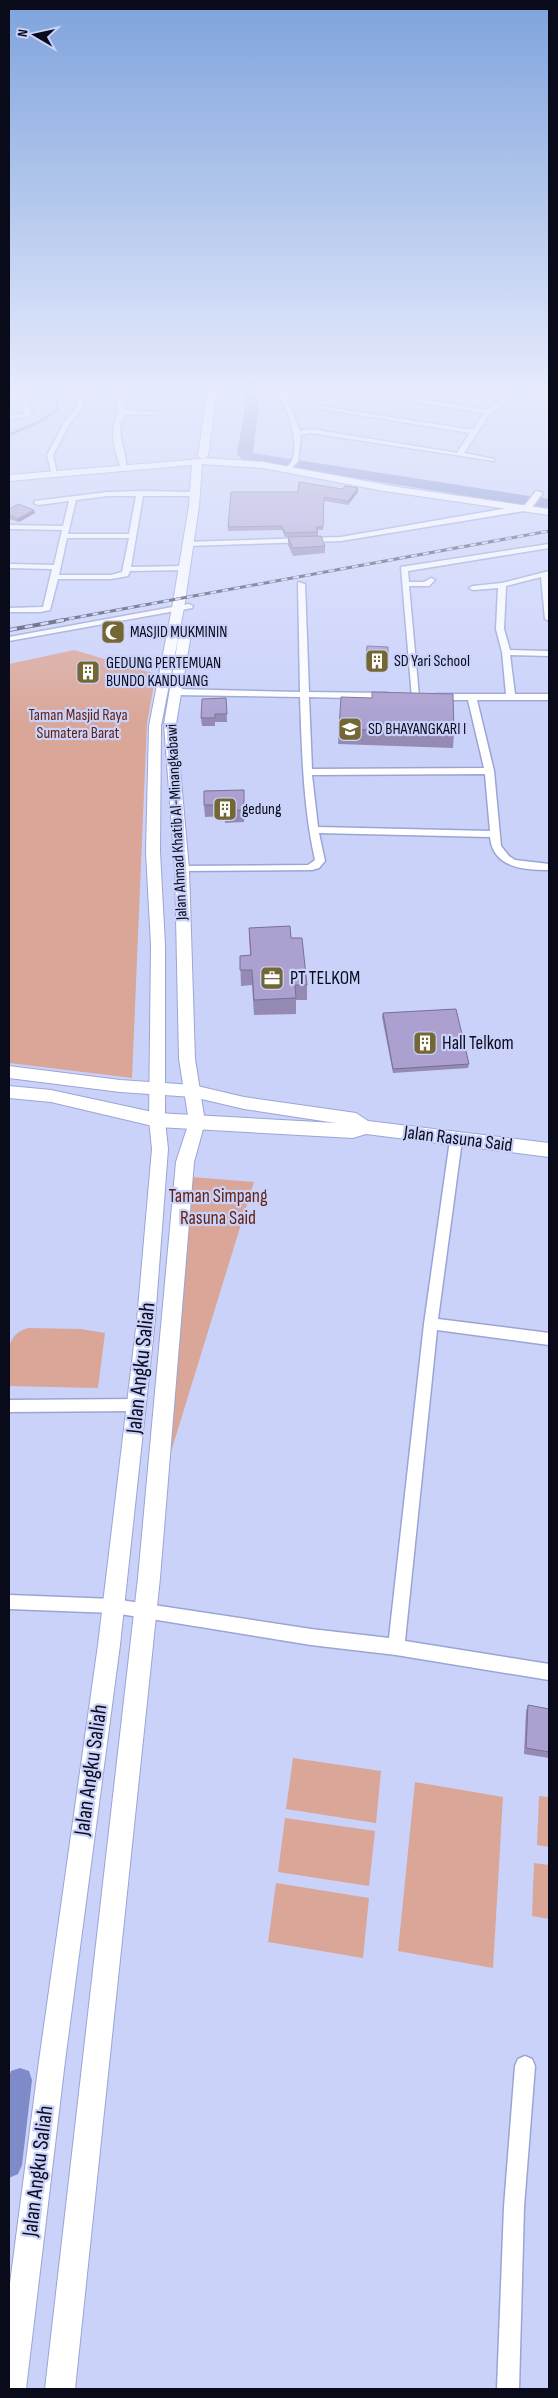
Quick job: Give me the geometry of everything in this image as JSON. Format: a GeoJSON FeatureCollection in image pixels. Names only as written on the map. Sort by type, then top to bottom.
{"type":"FeatureCollection","features":[{"type":"Feature","properties":{"kind":"main road"},"geometry":{"type":"LineString","coordinates":[[477,500],[548,509]]}},
{"type":"Feature","properties":{"kind":"main road","name":"Jalan Ahmad Khatib Al-Minangkabawi"},"geometry":{"type":"LineString","coordinates":[[197,1122],[185,1034],[182,869],[170,724],[198,502]]}},
{"type":"Feature","properties":{"kind":"main road","name":"Jalan Ahmad Khatib Al-Minangkabawi"},"geometry":{"type":"LineString","coordinates":[[157,1120],[158,944],[153,852],[155,726],[184,607],[184,568],[192,544]]}},
{"type":"Feature","properties":{"kind":"main road"},"geometry":{"type":"LineString","coordinates":[[154,770],[174,770]]}},
{"type":"Feature","properties":{"kind":"main road"},"geometry":{"type":"LineString","coordinates":[[9,1072],[120,1086],[193,1091],[244,1103],[356,1120],[366,1127]]}},
{"type":"Feature","properties":{"kind":"main road"},"geometry":{"type":"LineString","coordinates":[[9,1092],[51,1096],[157,1120],[353,1131],[366,1127]]}},
{"type":"Feature","properties":{"kind":"main road","name":"Jalan Angku Saliah"},"geometry":{"type":"LineString","coordinates":[[11,2389],[52,2061],[114,1606],[138,1405],[160,1149],[157,1120]]}},
{"type":"Feature","properties":{"kind":"main road","name":"Jalan Angku Saliah"},"geometry":{"type":"LineString","coordinates":[[60,2389],[161,1457],[187,1150],[197,1122]]}},
{"type":"Feature","properties":{"kind":"main road","name":"Jalan Rasuna Said"},"geometry":{"type":"LineString","coordinates":[[366,1127],[456,1140],[549,1150]]}},
{"type":"Feature","properties":{"kind":"street"},"geometry":{"type":"LineString","coordinates":[[38,503],[65,500]]}},
{"type":"Feature","properties":{"kind":"street"},"geometry":{"type":"LineString","coordinates":[[9,610],[40,610],[47,608],[56,577],[73,500]]}},
{"type":"Feature","properties":{"kind":"street"},"geometry":{"type":"LineString","coordinates":[[56,577],[111,577],[125,574],[128,569],[139,500]]}},
{"type":"Feature","properties":{"kind":"street"},"geometry":{"type":"LineString","coordinates":[[185,500],[198,502]]}},
{"type":"Feature","properties":{"kind":"street"},"geometry":{"type":"LineString","coordinates":[[192,544],[342,539],[526,507],[533,500]]}},
{"type":"Feature","properties":{"kind":"street"},"geometry":{"type":"LineString","coordinates":[[9,526],[132,536]]}},
{"type":"Feature","properties":{"kind":"street"},"geometry":{"type":"LineString","coordinates":[[406,696],[406,584],[404,569],[549,546]]}},
{"type":"Feature","properties":{"kind":"street"},"geometry":{"type":"LineString","coordinates":[[9,566],[58,566]]}},
{"type":"Feature","properties":{"kind":"street"},"geometry":{"type":"LineString","coordinates":[[128,569],[184,568]]}},
{"type":"Feature","properties":{"kind":"street"},"geometry":{"type":"LineString","coordinates":[[478,586],[502,585],[547,574],[549,618]]}},
{"type":"Feature","properties":{"kind":"street"},"geometry":{"type":"LineString","coordinates":[[406,584],[426,584],[431,580]]}},
{"type":"Feature","properties":{"kind":"street"},"geometry":{"type":"LineString","coordinates":[[182,869],[315,866],[320,861],[313,830],[307,772],[301,584]]}},
{"type":"Feature","properties":{"kind":"street"},"geometry":{"type":"LineString","coordinates":[[502,585],[500,629],[506,652],[511,698]]}},
{"type":"Feature","properties":{"kind":"street"},"geometry":{"type":"LineString","coordinates":[[9,639],[184,607]]}},
{"type":"Feature","properties":{"kind":"street"},"geometry":{"type":"LineString","coordinates":[[506,652],[549,653]]}},
{"type":"Feature","properties":{"kind":"street"},"geometry":{"type":"LineString","coordinates":[[175,692],[511,698],[549,697]]}},
{"type":"Feature","properties":{"kind":"street"},"geometry":{"type":"LineString","coordinates":[[472,697],[489,771],[496,846],[500,855],[506,861],[522,865],[549,867]]}},
{"type":"Feature","properties":{"kind":"street"},"geometry":{"type":"LineString","coordinates":[[307,772],[489,771]]}},
{"type":"Feature","properties":{"kind":"street"},"geometry":{"type":"LineString","coordinates":[[313,830],[495,834]]}},
{"type":"Feature","properties":{"kind":"street"},"geometry":{"type":"LineString","coordinates":[[396,1647],[431,1324],[456,1140]]}},
{"type":"Feature","properties":{"kind":"street"},"geometry":{"type":"LineString","coordinates":[[431,1324],[549,1339]]}},
{"type":"Feature","properties":{"kind":"street"},"geometry":{"type":"LineString","coordinates":[[9,1406],[138,1405]]}},
{"type":"Feature","properties":{"kind":"street"},"geometry":{"type":"LineString","coordinates":[[9,1602],[114,1606],[145,1610],[311,1636],[396,1647],[549,1672]]}},
{"type":"Feature","properties":{"kind":"street"},"geometry":{"type":"LineString","coordinates":[[508,2389],[514,2207],[525,2066]]}},
{"type":"Feature","properties":{"kind":"green space","name":"Taman Masjid Raya Sumatera Barat"},"geometry":{"type":"Polygon","coordinates":[[[74,650],[156,674],[147,723],[132,1078],[9,1063],[9,664],[74,650]]]}},
{"type":"Feature","properties":{"kind":"green space","name":"Taman Simpang Rasuna Said"},"geometry":{"type":"Polygon","coordinates":[[[192,1177],[254,1182],[170,1455],[192,1177]]]}},
{"type":"Feature","properties":{"kind":"green space"},"geometry":{"type":"Polygon","coordinates":[[[28,1328],[81,1329],[105,1333],[98,1388],[9,1386],[8,1351],[10,1344],[19,1332],[28,1328]]]}},
{"type":"Feature","properties":{"kind":"green space"},"geometry":{"type":"Polygon","coordinates":[[[293,1758],[381,1771],[376,1823],[286,1809],[293,1758]]]}},
{"type":"Feature","properties":{"kind":"green space"},"geometry":{"type":"Polygon","coordinates":[[[415,1782],[503,1797],[493,1968],[398,1951],[415,1782]]]}},
{"type":"Feature","properties":{"kind":"green space"},"geometry":{"type":"Polygon","coordinates":[[[539,1796],[549,1797],[549,1847],[537,1845],[539,1796]]]}},
{"type":"Feature","properties":{"kind":"green space"},"geometry":{"type":"Polygon","coordinates":[[[285,1818],[375,1831],[369,1886],[278,1872],[285,1818]]]}},
{"type":"Feature","properties":{"kind":"green space"},"geometry":{"type":"Polygon","coordinates":[[[534,1863],[549,1865],[549,1919],[532,1916],[534,1863]]]}},
{"type":"Feature","properties":{"kind":"green space"},"geometry":{"type":"Polygon","coordinates":[[[276,1883],[369,1898],[363,1958],[268,1942],[276,1883]]]}},
{"type":"Feature","properties":{"kind":"building"},"geometry":{"type":"Polygon","coordinates":[[[230,500],[324,500],[323,527],[316,527],[318,532],[285,533],[282,526],[228,527],[230,500]]]}},
{"type":"Feature","properties":{"kind":"building"},"geometry":{"type":"Polygon","coordinates":[[[18,504],[34,510],[18,519],[9,515],[9,509],[18,504]]]}},
{"type":"Feature","properties":{"kind":"building"},"geometry":{"type":"Polygon","coordinates":[[[321,536],[325,546],[293,548],[288,537],[321,536]]]}},
{"type":"Feature","properties":{"kind":"building"},"geometry":{"type":"Polygon","coordinates":[[[367,646],[388,647],[388,661],[366,660],[367,646]]]}},
{"type":"Feature","properties":{"kind":"building"},"geometry":{"type":"Polygon","coordinates":[[[372,692],[453,694],[454,733],[339,729],[341,697],[372,698],[372,692]]]}},
{"type":"Feature","properties":{"kind":"building"},"geometry":{"type":"Polygon","coordinates":[[[226,698],[227,714],[215,714],[215,718],[201,718],[202,699],[226,698]]]}},
{"type":"Feature","properties":{"kind":"building"},"geometry":{"type":"Polygon","coordinates":[[[244,790],[244,810],[225,811],[225,805],[204,805],[204,791],[244,790]]]}},
{"type":"Feature","properties":{"kind":"building","name":"PT TELKOM"},"geometry":{"type":"Polygon","coordinates":[[[290,926],[291,938],[302,938],[307,985],[295,985],[296,998],[254,1000],[252,970],[240,970],[240,956],[251,955],[249,928],[290,926]]]}},
{"type":"Feature","properties":{"kind":"building","name":"Hall Telkom"},"geometry":{"type":"Polygon","coordinates":[[[456,1009],[469,1064],[393,1069],[383,1013],[456,1009]]]}},
{"type":"Feature","properties":{"kind":"building"},"geometry":{"type":"Polygon","coordinates":[[[528,1705],[549,1709],[549,1752],[526,1748],[528,1705]]]}},
{"type":"Feature","properties":{"kind":"waterway"},"geometry":{"type":"LineString","coordinates":[[523,500],[549,504]]}},
{"type":"Feature","properties":{"kind":"waterway"},"geometry":{"type":"LineString","coordinates":[[9,2165],[20,2080]]}},
{"type":"Feature","properties":{"kind":"railway"},"geometry":{"type":"LineString","coordinates":[[57,621],[549,531]]}},
{"type":"Feature","properties":{"kind":"railway"},"geometry":{"type":"LineString","coordinates":[[9,630],[64,620]]}},
{"type":"Feature","properties":{"kind":"place","name":"MASJID MUKMININ"},"geometry":{"type":"Point","coordinates":[113,632]}},
{"type":"Feature","properties":{"kind":"place","name":"SD Yari School"},"geometry":{"type":"Point","coordinates":[377,661]}},
{"type":"Feature","properties":{"kind":"place","name":"GEDUNG PERTEMUAN BUNDO KANDUANG"},"geometry":{"type":"Point","coordinates":[88,672]}},
{"type":"Feature","properties":{"kind":"place","name":"SD BHAYANGKARI I"},"geometry":{"type":"Point","coordinates":[350,729]}},
{"type":"Feature","properties":{"kind":"place","name":"gedung"},"geometry":{"type":"Point","coordinates":[225,809]}},
{"type":"Feature","properties":{"kind":"place","name":"PT TELKOM"},"geometry":{"type":"Point","coordinates":[272,978]}},
{"type":"Feature","properties":{"kind":"place","name":"Hall Telkom"},"geometry":{"type":"Point","coordinates":[425,1043]}}]}
